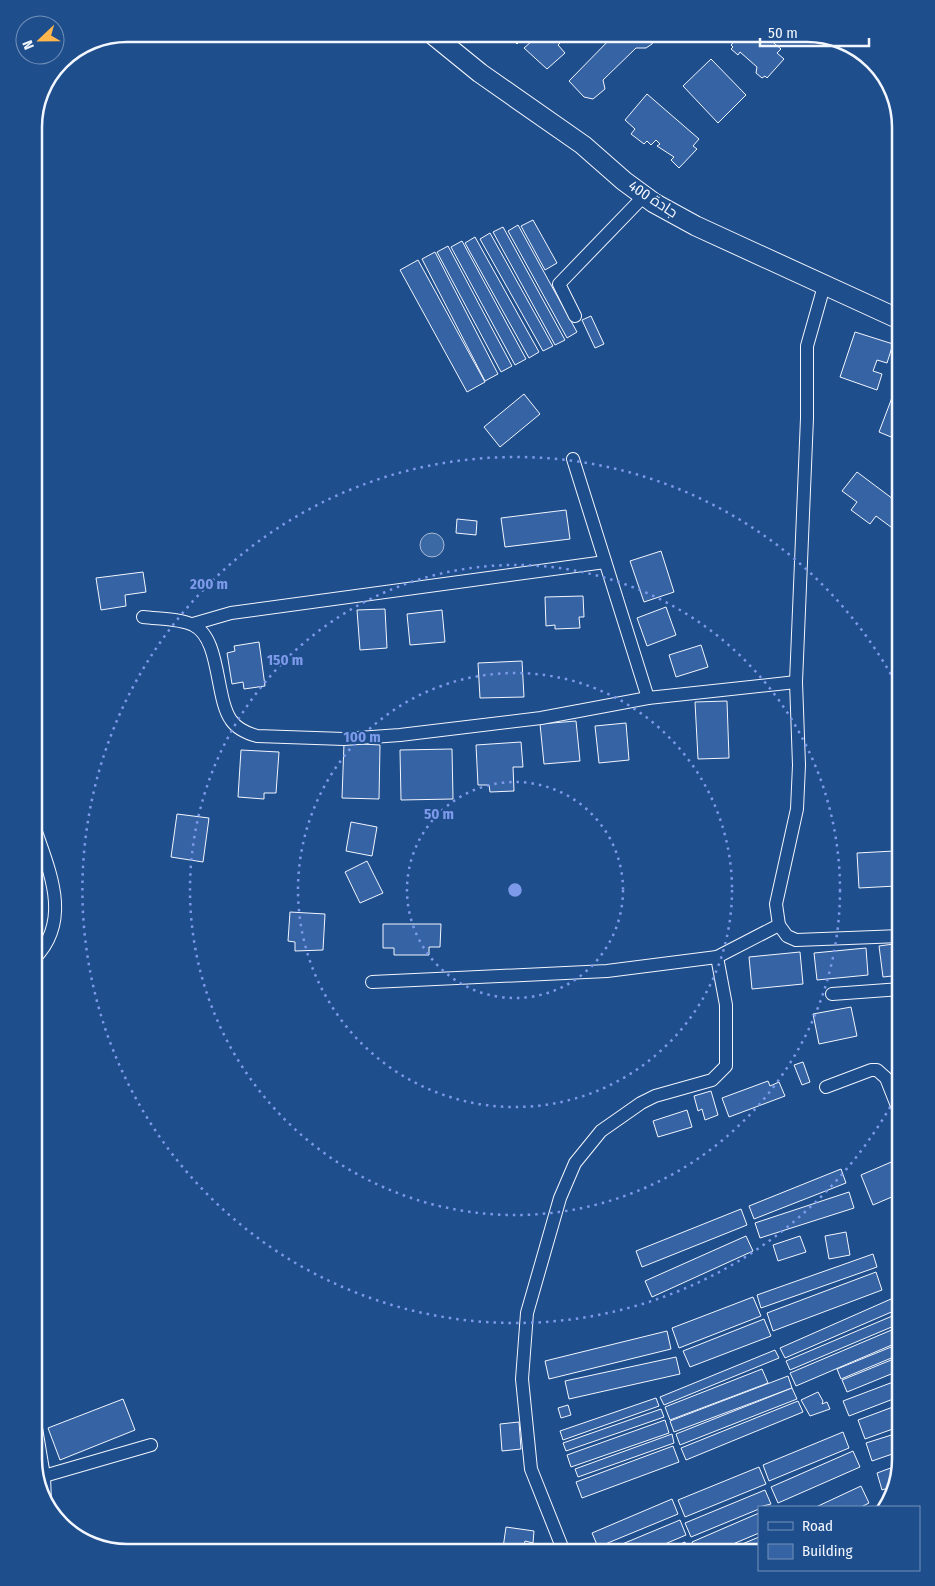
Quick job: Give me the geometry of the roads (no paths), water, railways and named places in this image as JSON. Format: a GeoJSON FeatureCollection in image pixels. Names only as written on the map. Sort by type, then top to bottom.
{"type":"FeatureCollection","features":[{"type":"Feature","properties":{"kind":"main road","name":"جادة 400"},"geometry":{"type":"LineString","coordinates":[[442,42],[480,73],[583,145],[644,196],[696,226],[892,316]]}},
{"type":"Feature","properties":{"kind":"street"},"geometry":{"type":"LineString","coordinates":[[575,316],[559,284],[644,196]]}},
{"type":"Feature","properties":{"kind":"street"},"geometry":{"type":"LineString","coordinates":[[824,286],[811,326],[806,360],[807,418],[796,682],[799,765],[797,809],[776,904],[779,925],[786,936],[796,940],[892,937]]}},
{"type":"Feature","properties":{"kind":"street"},"geometry":{"type":"LineString","coordinates":[[573,458],[648,698]]}},
{"type":"Feature","properties":{"kind":"street"},"geometry":{"type":"LineString","coordinates":[[143,617],[193,624],[231,613],[605,562]]}},
{"type":"Feature","properties":{"kind":"street"},"geometry":{"type":"LineString","coordinates":[[193,624],[202,633],[211,651],[229,718],[245,732],[256,736],[344,738],[400,735],[541,718],[648,698],[796,682]]}},
{"type":"Feature","properties":{"kind":"street"},"geometry":{"type":"LineString","coordinates":[[42,851],[55,889],[56,909],[52,931],[47,944],[42,949]]}},
{"type":"Feature","properties":{"kind":"street"},"geometry":{"type":"LineString","coordinates":[[372,982],[607,971],[716,957],[779,925]]}},
{"type":"Feature","properties":{"kind":"street"},"geometry":{"type":"LineString","coordinates":[[561,1544],[531,1469],[522,1379],[527,1313],[560,1198],[575,1163],[601,1131],[641,1103],[655,1096],[712,1080],[726,1066],[726,1005],[716,957]]}},
{"type":"Feature","properties":{"kind":"street"},"geometry":{"type":"LineString","coordinates":[[832,994],[892,990]]}},
{"type":"Feature","properties":{"kind":"street"},"geometry":{"type":"LineString","coordinates":[[826,1087],[866,1072],[877,1070],[886,1078],[892,1093]]}},
{"type":"Feature","properties":{"kind":"street"},"geometry":{"type":"LineString","coordinates":[[46,1483],[151,1445]]}},
{"type":"Feature","properties":{"kind":"water"},"geometry":{"type":"Polygon","coordinates":[[[432,533],[440,537],[444,545],[440,553],[432,557],[424,553],[420,545],[424,537],[432,533]]]}}]}
